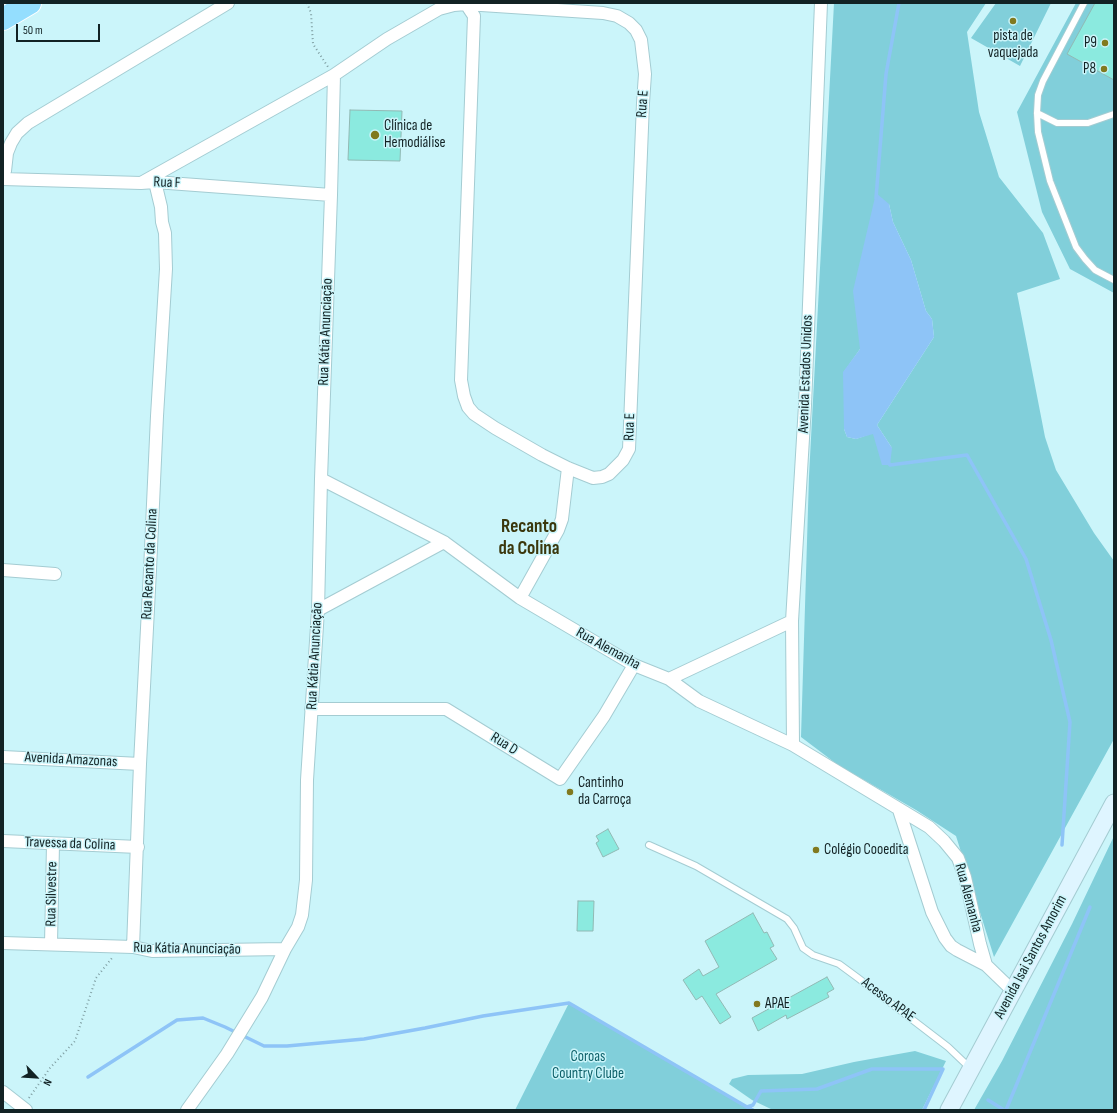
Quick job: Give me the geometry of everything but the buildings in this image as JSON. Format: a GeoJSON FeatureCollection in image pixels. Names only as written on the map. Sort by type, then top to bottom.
{"type":"FeatureCollection","features":[{"type":"Feature","properties":{"kind":"highway"},"geometry":{"type":"LineString","coordinates":[[3,19],[30,3]]}},
{"type":"Feature","properties":{"kind":"main road","name":"Avenida Isai Santos Amorim"},"geometry":{"type":"LineString","coordinates":[[949,1110],[1114,803]]}},
{"type":"Feature","properties":{"kind":"street"},"geometry":{"type":"LineString","coordinates":[[3,172],[5,171],[7,153],[11,143],[17,133],[28,123],[228,3]]}},
{"type":"Feature","properties":{"kind":"street"},"geometry":{"type":"LineString","coordinates":[[141,183],[334,75],[387,39],[439,9],[466,3]]}},
{"type":"Feature","properties":{"kind":"street","name":"Rua E"},"geometry":{"type":"LineString","coordinates":[[466,3],[603,13],[617,16],[629,23],[636,30],[641,40],[645,74],[629,449],[617,468],[602,477],[593,478],[568,468],[495,428],[474,414],[468,407],[464,396],[461,380],[474,16],[466,3]]}},
{"type":"Feature","properties":{"kind":"street","name":"Avenida Estados Unidos"},"geometry":{"type":"LineString","coordinates":[[793,744],[792,621],[805,405],[821,3]]}},
{"type":"Feature","properties":{"kind":"street","name":"Rua Kátia Anunciação"},"geometry":{"type":"LineString","coordinates":[[3,943],[127,947],[152,951],[285,949],[292,938],[302,915],[306,880],[307,780],[318,610],[334,75]]}},
{"type":"Feature","properties":{"kind":"street","name":"Rua F"},"geometry":{"type":"LineString","coordinates":[[3,179],[141,183],[155,182],[331,195]]}},
{"type":"Feature","properties":{"kind":"street","name":"Rua Recanto da Colina"},"geometry":{"type":"LineString","coordinates":[[127,947],[138,847],[140,764],[151,562],[156,416],[166,269],[165,233],[162,222],[162,207],[155,182]]}},
{"type":"Feature","properties":{"kind":"street"},"geometry":{"type":"LineString","coordinates":[[520,598],[558,530],[562,519],[568,468]]}},
{"type":"Feature","properties":{"kind":"street","name":"Rua Alemanha"},"geometry":{"type":"LineString","coordinates":[[321,479],[444,542],[520,598],[634,665],[669,679],[699,701],[793,744],[928,827],[944,841],[958,858],[965,877],[986,965]]}},
{"type":"Feature","properties":{"kind":"street"},"geometry":{"type":"LineString","coordinates":[[318,610],[444,542]]}},
{"type":"Feature","properties":{"kind":"street"},"geometry":{"type":"LineString","coordinates":[[3,570],[54,574]]}},
{"type":"Feature","properties":{"kind":"street"},"geometry":{"type":"LineString","coordinates":[[669,679],[792,621]]}},
{"type":"Feature","properties":{"kind":"street","name":"Rua D"},"geometry":{"type":"LineString","coordinates":[[312,709],[446,709],[560,779],[604,716],[634,665]]}},
{"type":"Feature","properties":{"kind":"street","name":"Avenida Amazonas"},"geometry":{"type":"LineString","coordinates":[[3,757],[140,764]]}},
{"type":"Feature","properties":{"kind":"street","name":"Rua Alemanha"},"geometry":{"type":"LineString","coordinates":[[899,810],[932,912],[945,938],[951,946],[957,950],[986,965],[1013,991]]}},
{"type":"Feature","properties":{"kind":"street","name":"Travessa da Colina"},"geometry":{"type":"LineString","coordinates":[[3,841],[138,847]]}},
{"type":"Feature","properties":{"kind":"street","name":"Rua Silvestre"},"geometry":{"type":"LineString","coordinates":[[52,844],[52,944]]}},
{"type":"Feature","properties":{"kind":"street"},"geometry":{"type":"LineString","coordinates":[[187,1110],[227,1054],[262,997],[285,949]]}},
{"type":"Feature","properties":{"kind":"street"},"geometry":{"type":"LineString","coordinates":[[3,1092],[24,1109]]}},
{"type":"Feature","properties":{"kind":"lane"},"geometry":{"type":"LineString","coordinates":[[1084,3],[1043,81],[1038,95],[1036,113],[1038,132],[1050,181],[1076,247],[1095,270],[1114,280]]}},
{"type":"Feature","properties":{"kind":"lane"},"geometry":{"type":"LineString","coordinates":[[1036,113],[1057,123],[1088,123],[1114,114]]}},
{"type":"Feature","properties":{"kind":"lane","name":"Acesso APAE"},"geometry":{"type":"LineString","coordinates":[[649,845],[696,866],[783,917],[791,923],[803,948],[808,952],[839,964],[948,1047],[971,1068]]}},
{"type":"Feature","properties":{"kind":"path"},"geometry":{"type":"LineString","coordinates":[[307,3],[310,14],[312,44],[334,75]]}},
{"type":"Feature","properties":{"kind":"path"},"geometry":{"type":"LineString","coordinates":[[24,1109],[50,1068],[75,1041],[96,978],[127,947]]}},
{"type":"Feature","properties":{"kind":"green space"},"geometry":{"type":"Polygon","coordinates":[[[834,3],[986,3],[967,32],[979,112],[999,177],[1043,233],[1060,279],[1017,293],[1045,437],[1056,470],[1094,533],[1114,561],[1114,739],[994,957],[956,836],[916,810],[838,765],[801,737],[809,476],[834,3]],[[889,204],[860,349],[844,372],[844,429],[847,437],[856,439],[873,433],[892,448],[877,425],[934,337],[932,319],[926,311],[911,260],[893,222],[889,204]]]}},
{"type":"Feature","properties":{"kind":"green space","name":"pista de vaquejada"},"geometry":{"type":"Polygon","coordinates":[[[996,3],[1051,3],[1020,66],[971,38],[996,3]]]}},
{"type":"Feature","properties":{"kind":"green space"},"geometry":{"type":"Polygon","coordinates":[[[1076,3],[1114,3],[1114,293],[1070,269],[1042,212],[1017,112],[1076,3]]]}},
{"type":"Feature","properties":{"kind":"green space"},"geometry":{"type":"Polygon","coordinates":[[[1114,836],[1114,1110],[974,1110],[1002,1061],[1072,924],[1114,836]]]}},
{"type":"Feature","properties":{"kind":"green space","name":"Coroas Country Clube"},"geometry":{"type":"Polygon","coordinates":[[[569,1003],[747,1107],[753,1110],[515,1110],[569,1003]]]}},
{"type":"Feature","properties":{"kind":"green space"},"geometry":{"type":"Polygon","coordinates":[[[915,1051],[946,1061],[922,1110],[773,1110],[752,1100],[729,1084],[732,1079],[748,1075],[802,1074],[854,1062],[915,1051]]]}},
{"type":"Feature","properties":{"kind":"shaded area"},"geometry":{"type":"Polygon","coordinates":[[[876,193],[889,204],[893,222],[911,260],[926,311],[932,319],[934,337],[877,425],[892,448],[890,465],[882,465],[873,434],[856,439],[847,437],[844,429],[843,372],[860,349],[853,291],[876,193]]]}},
{"type":"Feature","properties":{"kind":"waterway"},"geometry":{"type":"LineString","coordinates":[[876,198],[886,74],[899,3]]}},
{"type":"Feature","properties":{"kind":"waterway"},"geometry":{"type":"LineString","coordinates":[[888,462],[890,465],[967,455],[1026,559],[1051,640],[1070,722],[1062,845]]}},
{"type":"Feature","properties":{"kind":"waterway"},"geometry":{"type":"LineString","coordinates":[[1006,1110],[1090,907]]}},
{"type":"Feature","properties":{"kind":"waterway"},"geometry":{"type":"LineString","coordinates":[[88,1077],[177,1020],[203,1018],[264,1046],[287,1046],[364,1039],[483,1016],[569,1003],[747,1107],[753,1105],[761,1091],[817,1089],[872,1069],[943,1069],[924,1110]]}},
{"type":"Feature","properties":{"kind":"waterway"},"geometry":{"type":"LineString","coordinates":[[988,1100],[1004,1110]]}},
{"type":"Feature","properties":{"kind":"waterway"},"geometry":{"type":"LineString","coordinates":[[747,1107],[753,1110]]}},
{"type":"Feature","properties":{"kind":"place","name":"pista de vaquejada"},"geometry":{"type":"Point","coordinates":[1013,21]}},
{"type":"Feature","properties":{"kind":"place","name":"P9"},"geometry":{"type":"Point","coordinates":[1105,43]}},
{"type":"Feature","properties":{"kind":"place","name":"P8"},"geometry":{"type":"Point","coordinates":[1104,69]}},
{"type":"Feature","properties":{"kind":"place","name":"Clínica de Hemodiálise"},"geometry":{"type":"Point","coordinates":[375,135]}},
{"type":"Feature","properties":{"kind":"place","name":"Cantinho da Carroça"},"geometry":{"type":"Point","coordinates":[570,792]}},
{"type":"Feature","properties":{"kind":"place","name":"Colégio Cooedita"},"geometry":{"type":"Point","coordinates":[816,850]}},
{"type":"Feature","properties":{"kind":"place","name":"APAE"},"geometry":{"type":"Point","coordinates":[757,1004]}},
{"type":"Feature","properties":{"kind":"district","name":"Recanto da Colina"},"geometry":{"type":"Point","coordinates":[529,538]}}]}
